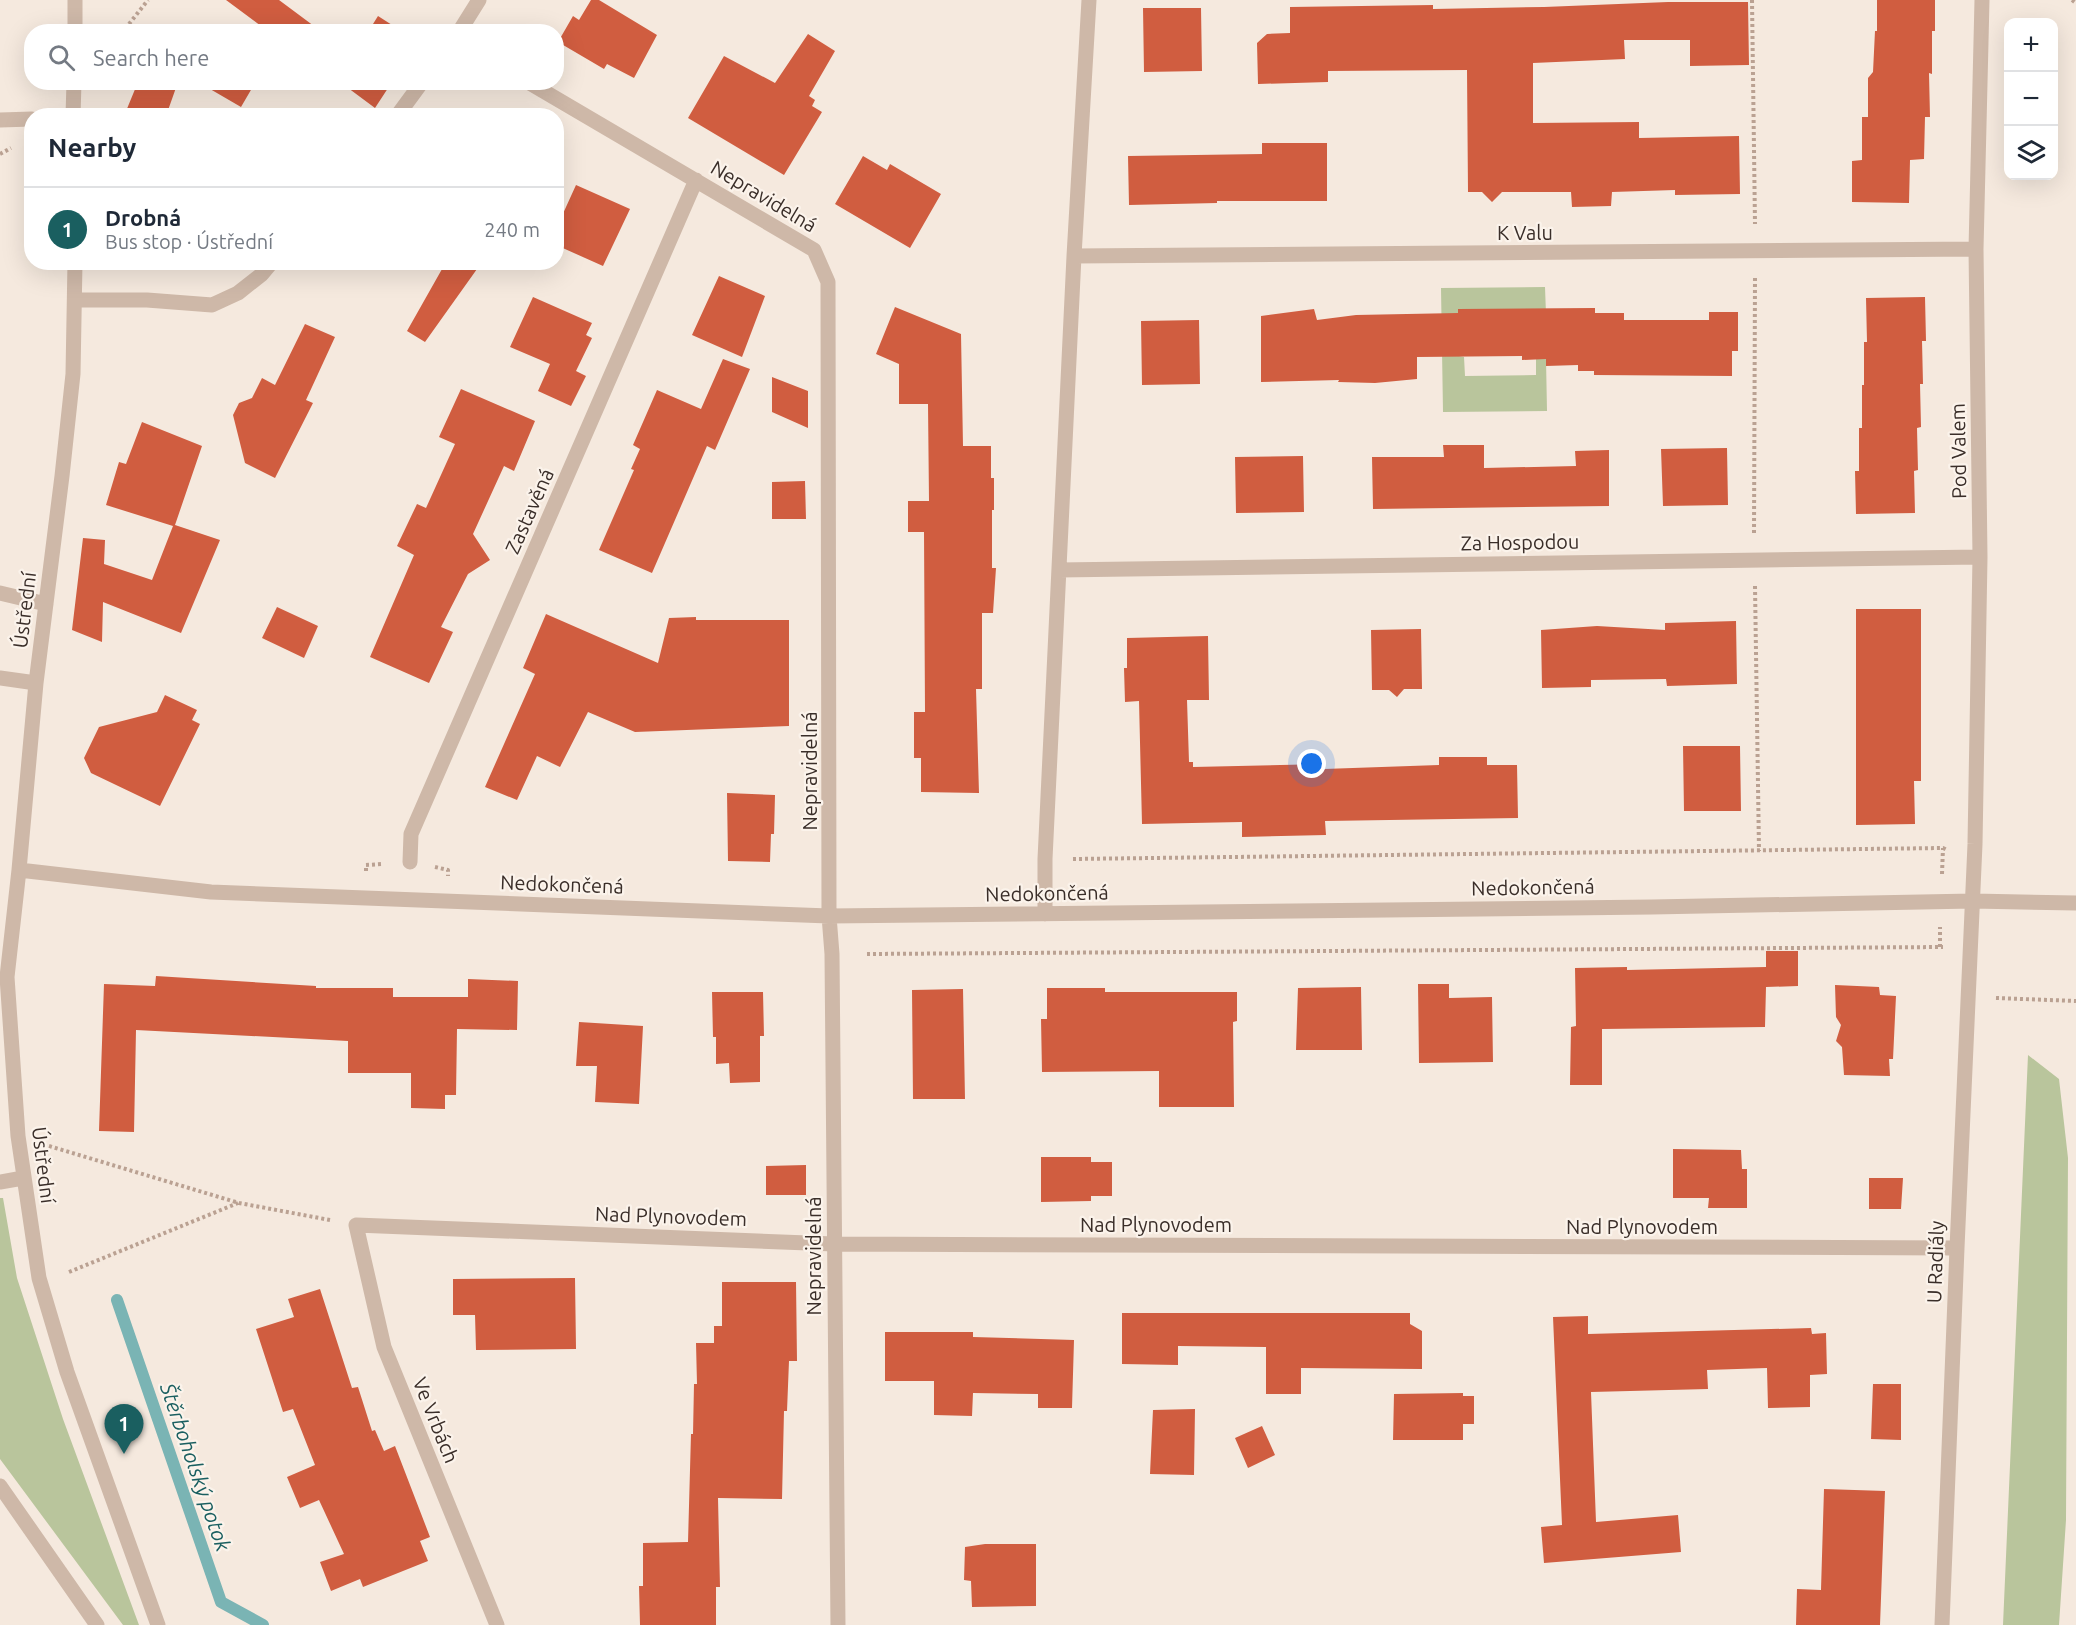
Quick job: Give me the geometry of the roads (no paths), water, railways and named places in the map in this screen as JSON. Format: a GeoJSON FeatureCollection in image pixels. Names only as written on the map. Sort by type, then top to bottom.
{"type":"FeatureCollection","features":[{"type":"Feature","properties":{"kind":"street"},"geometry":{"type":"LineString","coordinates":[[75,0],[75,24]]}},
{"type":"Feature","properties":{"kind":"street"},"geometry":{"type":"LineString","coordinates":[[464,24],[479,0]]}},
{"type":"Feature","properties":{"kind":"street"},"geometry":{"type":"LineString","coordinates":[[1046,914],[1045,859],[1074,256],[1089,0]]}},
{"type":"Feature","properties":{"kind":"street","name":"Pod Valem"},"geometry":{"type":"LineString","coordinates":[[1973,901],[1980,557],[1976,249],[1982,0]]}},
{"type":"Feature","properties":{"kind":"street"},"geometry":{"type":"LineString","coordinates":[[73,108],[74,90]]}},
{"type":"Feature","properties":{"kind":"street"},"geometry":{"type":"LineString","coordinates":[[403,108],[416,90]]}},
{"type":"Feature","properties":{"kind":"street","name":"Nepravidelná"},"geometry":{"type":"LineString","coordinates":[[542,90],[814,250],[828,282],[830,916],[838,1625]]}},
{"type":"Feature","properties":{"kind":"street"},"geometry":{"type":"LineString","coordinates":[[0,120],[24,119]]}},
{"type":"Feature","properties":{"kind":"street","name":"Zastavěná"},"geometry":{"type":"LineString","coordinates":[[410,862],[411,834],[696,180]]}},
{"type":"Feature","properties":{"kind":"street","name":"K Valu"},"geometry":{"type":"LineString","coordinates":[[1074,256],[1976,249]]}},
{"type":"Feature","properties":{"kind":"street","name":"Ústřední"},"geometry":{"type":"LineString","coordinates":[[75,270],[72,385],[36,683],[7,977],[18,1136],[39,1278],[67,1372],[158,1625]]}},
{"type":"Feature","properties":{"kind":"street"},"geometry":{"type":"LineString","coordinates":[[75,300],[147,300],[212,305],[238,293],[265,270]]}},
{"type":"Feature","properties":{"kind":"street","name":"Za Hospodou"},"geometry":{"type":"LineString","coordinates":[[1059,570],[1980,557]]}},
{"type":"Feature","properties":{"kind":"street"},"geometry":{"type":"LineString","coordinates":[[0,593],[46,604]]}},
{"type":"Feature","properties":{"kind":"street"},"geometry":{"type":"LineString","coordinates":[[0,678],[36,683]]}},
{"type":"Feature","properties":{"kind":"street","name":"Nedokončená"},"geometry":{"type":"LineString","coordinates":[[19,870],[211,892],[830,916],[1973,901],[2076,903]]}},
{"type":"Feature","properties":{"kind":"street","name":"U Radiály"},"geometry":{"type":"LineString","coordinates":[[1942,1625],[1973,901]]}},
{"type":"Feature","properties":{"kind":"street"},"geometry":{"type":"LineString","coordinates":[[0,1182],[23,1178]]}},
{"type":"Feature","properties":{"kind":"street","name":"Nad Plynovodem"},"geometry":{"type":"LineString","coordinates":[[356,1225],[834,1244],[1957,1248]]}},
{"type":"Feature","properties":{"kind":"street","name":"Ve Vrbách"},"geometry":{"type":"LineString","coordinates":[[356,1225],[384,1347],[497,1625]]}},
{"type":"Feature","properties":{"kind":"street"},"geometry":{"type":"LineString","coordinates":[[0,1486],[97,1625]]}},
{"type":"Feature","properties":{"kind":"waterway","name":"Štěrboholský potok"},"geometry":{"type":"LineString","coordinates":[[117,1300],[221,1602],[263,1625]]}},
{"type":"Feature","properties":{"kind":"place","name":"Drobná"},"geometry":{"type":"Point","coordinates":[124,1454]}}]}
